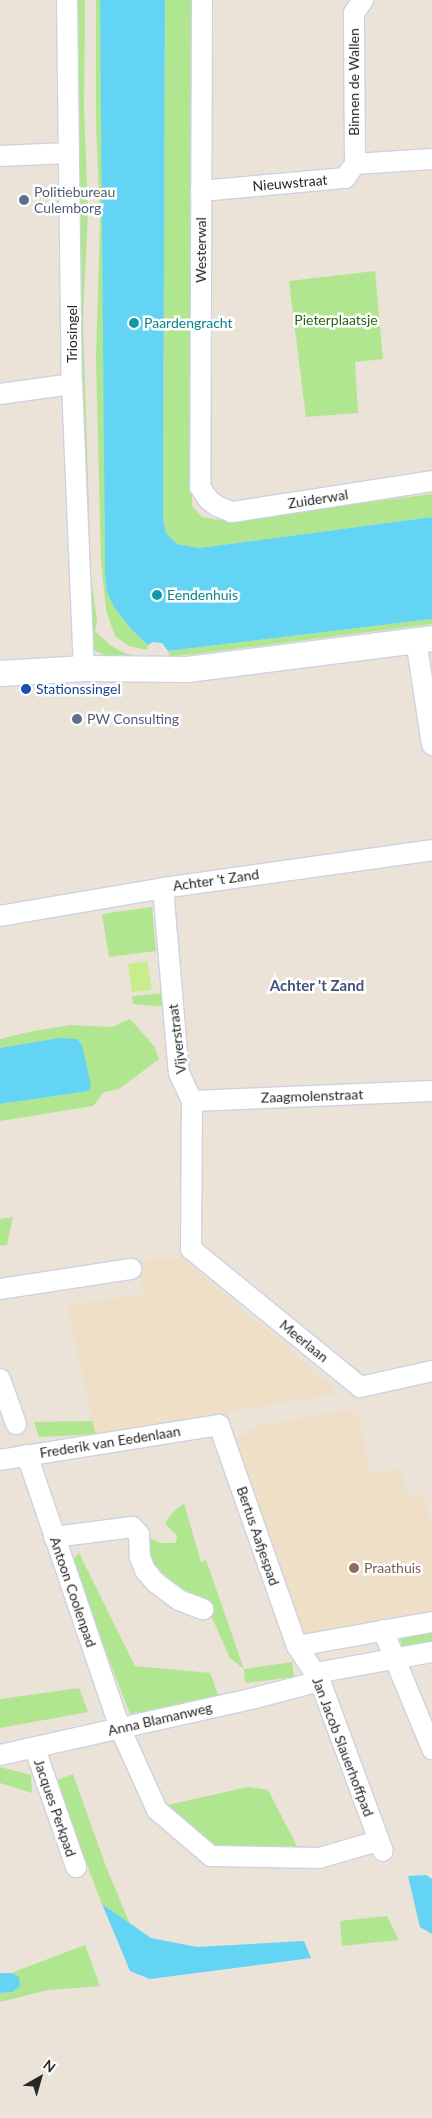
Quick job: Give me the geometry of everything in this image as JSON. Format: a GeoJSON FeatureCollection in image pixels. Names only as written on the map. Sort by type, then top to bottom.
{"type":"FeatureCollection","features":[{"type":"Feature","properties":{"kind":"street","name":"Triosingel"},"geometry":{"type":"LineString","coordinates":[[67,0],[72,384],[84,668]]}},
{"type":"Feature","properties":{"kind":"street","name":"Westerwal"},"geometry":{"type":"LineString","coordinates":[[202,0],[200,487],[208,499]]}},
{"type":"Feature","properties":{"kind":"street","name":"Binnen de Wallen"},"geometry":{"type":"LineString","coordinates":[[355,164],[354,13],[360,1]]}},
{"type":"Feature","properties":{"kind":"street"},"geometry":{"type":"LineString","coordinates":[[0,156],[69,153]]}},
{"type":"Feature","properties":{"kind":"street"},"geometry":{"type":"LineString","coordinates":[[355,164],[432,158]]}},
{"type":"Feature","properties":{"kind":"street","name":"Nieuwstraat"},"geometry":{"type":"LineString","coordinates":[[201,191],[345,178],[355,164]]}},
{"type":"Feature","properties":{"kind":"street"},"geometry":{"type":"LineString","coordinates":[[0,394],[72,384]]}},
{"type":"Feature","properties":{"kind":"street","name":"Zuiderwal"},"geometry":{"type":"LineString","coordinates":[[208,499],[217,506],[232,512],[432,481]]}},
{"type":"Feature","properties":{"kind":"street"},"geometry":{"type":"LineString","coordinates":[[0,673],[84,668],[187,669],[424,639],[432,745]]}},
{"type":"Feature","properties":{"kind":"street","name":"Achter 't Zand"},"geometry":{"type":"LineString","coordinates":[[0,916],[163,888],[432,850]]}},
{"type":"Feature","properties":{"kind":"street","name":"Vijverstraat"},"geometry":{"type":"LineString","coordinates":[[163,888],[179,1074],[192,1100],[191,1249]]}},
{"type":"Feature","properties":{"kind":"street","name":"Zaagmolenstraat"},"geometry":{"type":"LineString","coordinates":[[192,1100],[432,1091]]}},
{"type":"Feature","properties":{"kind":"street","name":"Meerlaan"},"geometry":{"type":"LineString","coordinates":[[191,1249],[360,1388],[432,1371]]}},
{"type":"Feature","properties":{"kind":"street"},"geometry":{"type":"LineString","coordinates":[[0,1289],[131,1269]]}},
{"type":"Feature","properties":{"kind":"street"},"geometry":{"type":"LineString","coordinates":[[0,1380],[16,1424]]}},
{"type":"Feature","properties":{"kind":"street","name":"Frederik van Eedenlaan"},"geometry":{"type":"LineString","coordinates":[[0,1460],[219,1425]]}},
{"type":"Feature","properties":{"kind":"street","name":"Bertus Aafjespad"},"geometry":{"type":"LineString","coordinates":[[219,1425],[297,1646]]}},
{"type":"Feature","properties":{"kind":"street","name":"Antoon Coolenpad"},"geometry":{"type":"LineString","coordinates":[[27,1455],[120,1728],[157,1810],[211,1856],[319,1858],[380,1846]]}},
{"type":"Feature","properties":{"kind":"street"},"geometry":{"type":"LineString","coordinates":[[54,1537],[132,1526],[139,1534],[140,1557],[145,1570],[156,1582],[179,1600],[203,1609]]}},
{"type":"Feature","properties":{"kind":"street"},"geometry":{"type":"LineString","coordinates":[[297,1646],[432,1622]]}},
{"type":"Feature","properties":{"kind":"street"},"geometry":{"type":"LineString","coordinates":[[383,1630],[432,1749]]}},
{"type":"Feature","properties":{"kind":"street","name":"Jan Jacob Slauerhoffpad"},"geometry":{"type":"LineString","coordinates":[[297,1646],[318,1677],[380,1846]]}},
{"type":"Feature","properties":{"kind":"street","name":"Anna Blamanweg"},"geometry":{"type":"LineString","coordinates":[[0,1755],[35,1749],[250,1699],[318,1677],[432,1652]]}},
{"type":"Feature","properties":{"kind":"street","name":"Jacques Perkpad"},"geometry":{"type":"LineString","coordinates":[[35,1749],[76,1867]]}},
{"type":"Feature","properties":{"kind":"shaded area"},"geometry":{"type":"Polygon","coordinates":[[[182,1258],[334,1388],[334,1394],[95,1434],[68,1306],[143,1294],[138,1269],[144,1260],[182,1258]]]}},
{"type":"Feature","properties":{"kind":"shaded area","name":"Praathuis"},"geometry":{"type":"Polygon","coordinates":[[[350,1410],[359,1418],[371,1475],[399,1468],[409,1499],[421,1494],[432,1521],[432,1615],[301,1640],[235,1448],[239,1437],[261,1425],[350,1410]]]}},
{"type":"Feature","properties":{"kind":"green space"},"geometry":{"type":"Polygon","coordinates":[[[74,0],[85,0],[84,109],[88,211],[83,319],[91,577],[97,621],[95,631],[110,645],[124,653],[151,659],[109,657],[87,647],[74,0]]]}},
{"type":"Feature","properties":{"kind":"green space"},"geometry":{"type":"Polygon","coordinates":[[[96,0],[101,0],[105,575],[133,631],[148,645],[147,650],[129,646],[115,636],[106,610],[101,561],[96,358],[100,222],[96,122],[96,0]]]}},
{"type":"Feature","properties":{"kind":"green space"},"geometry":{"type":"Polygon","coordinates":[[[165,0],[192,0],[192,506],[202,517],[226,521],[432,494],[432,517],[199,548],[177,544],[166,533],[163,519],[165,0]]]}},
{"type":"Feature","properties":{"kind":"green space","name":"Pieterplaatsje"},"geometry":{"type":"Polygon","coordinates":[[[375,271],[383,359],[355,362],[358,413],[306,417],[289,281],[375,271]]]}},
{"type":"Feature","properties":{"kind":"green space"},"geometry":{"type":"Polygon","coordinates":[[[432,619],[432,624],[170,657],[168,651],[432,619]]]}},
{"type":"Feature","properties":{"kind":"green space"},"geometry":{"type":"Polygon","coordinates":[[[152,907],[156,951],[109,957],[102,914],[152,907]]]}},
{"type":"Feature","properties":{"kind":"green space"},"geometry":{"type":"Polygon","coordinates":[[[147,961],[152,990],[132,992],[128,964],[147,961]]]}},
{"type":"Feature","properties":{"kind":"green space"},"geometry":{"type":"Polygon","coordinates":[[[163,993],[167,1007],[133,1004],[132,996],[163,993]]]}},
{"type":"Feature","properties":{"kind":"green space"},"geometry":{"type":"Polygon","coordinates":[[[130,1019],[154,1046],[159,1059],[119,1089],[104,1092],[93,1106],[0,1121],[0,1104],[89,1091],[59,1038],[0,1048],[0,1039],[71,1025],[112,1027],[130,1019]]]}},
{"type":"Feature","properties":{"kind":"green space"},"geometry":{"type":"Polygon","coordinates":[[[13,1217],[7,1245],[0,1246],[0,1219],[13,1217]]]}},
{"type":"Feature","properties":{"kind":"green space"},"geometry":{"type":"Polygon","coordinates":[[[92,1421],[96,1434],[39,1437],[34,1422],[92,1421]]]}},
{"type":"Feature","properties":{"kind":"green space"},"geometry":{"type":"Polygon","coordinates":[[[184,1503],[201,1562],[206,1560],[244,1669],[230,1658],[209,1611],[153,1570],[146,1536],[160,1543],[175,1543],[176,1534],[165,1524],[171,1514],[184,1503]]]}},
{"type":"Feature","properties":{"kind":"green space"},"geometry":{"type":"Polygon","coordinates":[[[79,1553],[135,1666],[210,1673],[219,1697],[130,1714],[71,1562],[79,1553]]]}},
{"type":"Feature","properties":{"kind":"green space"},"geometry":{"type":"Polygon","coordinates":[[[432,1631],[432,1642],[402,1648],[400,1636],[432,1631]]]}},
{"type":"Feature","properties":{"kind":"green space"},"geometry":{"type":"Polygon","coordinates":[[[292,1662],[294,1677],[245,1683],[244,1669],[292,1662]]]}},
{"type":"Feature","properties":{"kind":"green space"},"geometry":{"type":"Polygon","coordinates":[[[79,1688],[88,1712],[0,1728],[0,1699],[79,1688]]]}},
{"type":"Feature","properties":{"kind":"green space"},"geometry":{"type":"Polygon","coordinates":[[[0,1767],[31,1775],[32,1793],[0,1783],[0,1767]]]}},
{"type":"Feature","properties":{"kind":"green space"},"geometry":{"type":"Polygon","coordinates":[[[73,1774],[105,1864],[130,1924],[102,1904],[55,1781],[73,1774]]]}},
{"type":"Feature","properties":{"kind":"green space"},"geometry":{"type":"Polygon","coordinates":[[[248,1787],[268,1790],[301,1854],[212,1847],[163,1806],[248,1787]]]}},
{"type":"Feature","properties":{"kind":"green space"},"geometry":{"type":"Polygon","coordinates":[[[387,1916],[399,1940],[342,1946],[340,1921],[387,1916]]]}},
{"type":"Feature","properties":{"kind":"green space"},"geometry":{"type":"Polygon","coordinates":[[[85,1945],[100,1986],[48,1990],[0,2002],[0,1993],[12,1992],[19,1977],[11,1973],[85,1945]]]}},
{"type":"Feature","properties":{"kind":"water","name":"Paardengracht"},"geometry":{"type":"Polygon","coordinates":[[[100,0],[165,0],[163,519],[166,533],[177,544],[199,548],[432,517],[432,619],[168,651],[162,643],[153,642],[148,645],[133,631],[114,607],[107,592],[105,575],[100,0]]]}},
{"type":"Feature","properties":{"kind":"water"},"geometry":{"type":"Polygon","coordinates":[[[59,1038],[77,1039],[82,1045],[91,1085],[89,1091],[0,1104],[0,1048],[59,1038]]]}},
{"type":"Feature","properties":{"kind":"water"},"geometry":{"type":"Polygon","coordinates":[[[426,1875],[432,1879],[432,1934],[420,1927],[408,1876],[426,1875]]]}},
{"type":"Feature","properties":{"kind":"water"},"geometry":{"type":"Polygon","coordinates":[[[102,1904],[151,1938],[197,1947],[304,1941],[311,1958],[150,1979],[130,1971],[102,1904]]]}},
{"type":"Feature","properties":{"kind":"water"},"geometry":{"type":"Polygon","coordinates":[[[0,1973],[11,1973],[19,1977],[20,1986],[12,1992],[0,1993],[0,1973]]]}},
{"type":"Feature","properties":{"kind":"place","name":"Politiebureau Culemborg"},"geometry":{"type":"Point","coordinates":[24,200]}},
{"type":"Feature","properties":{"kind":"place","name":"Paardengracht"},"geometry":{"type":"Point","coordinates":[134,323]}},
{"type":"Feature","properties":{"kind":"place","name":"Eendenhuis"},"geometry":{"type":"Point","coordinates":[157,595]}},
{"type":"Feature","properties":{"kind":"place","name":"Stationssingel"},"geometry":{"type":"Point","coordinates":[26,689]}},
{"type":"Feature","properties":{"kind":"place","name":"PW Consulting"},"geometry":{"type":"Point","coordinates":[77,719]}},
{"type":"Feature","properties":{"kind":"place","name":"Praathuis"},"geometry":{"type":"Point","coordinates":[354,1568]}},
{"type":"Feature","properties":{"kind":"district","name":"Achter 't Zand"},"geometry":{"type":"Point","coordinates":[317,986]}}]}
